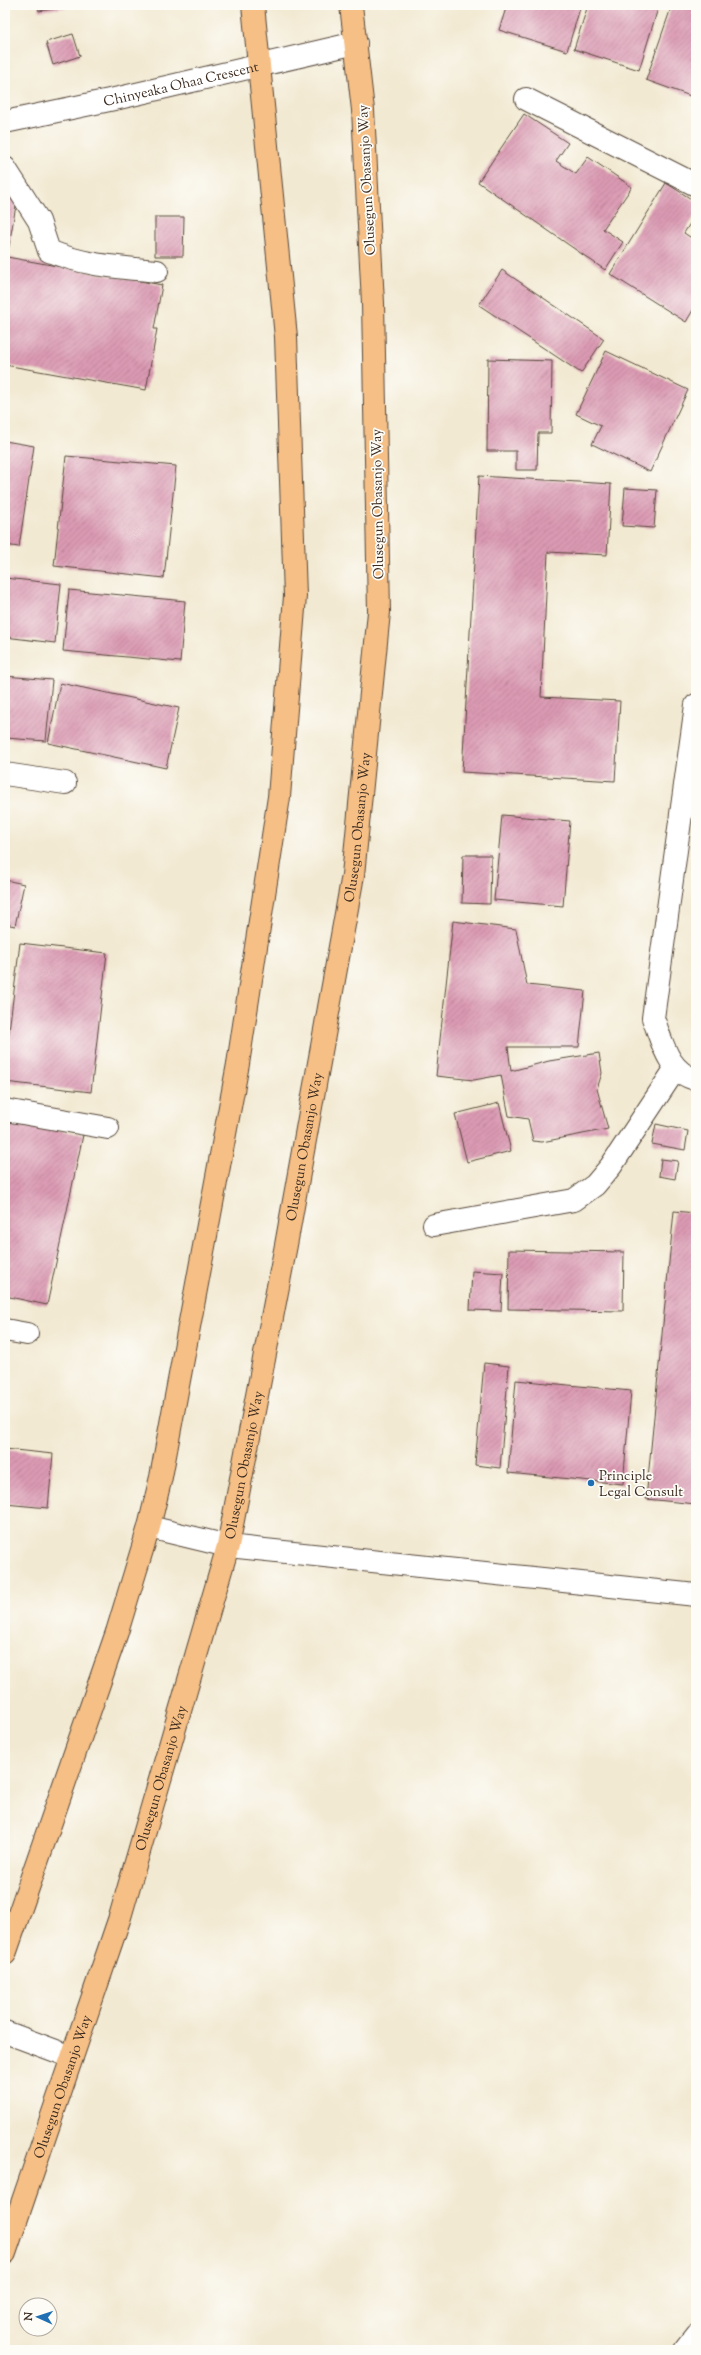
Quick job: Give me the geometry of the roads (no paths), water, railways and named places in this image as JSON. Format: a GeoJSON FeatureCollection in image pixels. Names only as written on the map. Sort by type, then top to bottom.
{"type":"FeatureCollection","features":[{"type":"Feature","properties":{"kind":"main road"},"geometry":{"type":"LineString","coordinates":[[5,1954],[117,1632],[149,1527],[161,1477],[238,1064],[279,797],[295,596],[286,337],[253,5]]}},
{"type":"Feature","properties":{"kind":"main road","name":"Olusegun Obasanjo Way"},"geometry":{"type":"LineString","coordinates":[[5,2253],[120,1917],[228,1546],[286,1246],[353,875],[379,612],[373,295],[363,110],[351,5]]}},
{"type":"Feature","properties":{"kind":"street","name":"Chinyeaka Ohaa Crescent"},"geometry":{"type":"LineString","coordinates":[[5,122],[356,43]]}},
{"type":"Feature","properties":{"kind":"street"},"geometry":{"type":"LineString","coordinates":[[526,99],[696,185]]}},
{"type":"Feature","properties":{"kind":"street"},"geometry":{"type":"LineString","coordinates":[[5,168],[39,221],[49,251],[74,261],[93,265],[157,271]]}},
{"type":"Feature","properties":{"kind":"street"},"geometry":{"type":"LineString","coordinates":[[696,705],[653,1018],[668,1058],[676,1068],[696,1080]]}},
{"type":"Feature","properties":{"kind":"street"},"geometry":{"type":"LineString","coordinates":[[5,774],[64,783]]}},
{"type":"Feature","properties":{"kind":"street"},"geometry":{"type":"LineString","coordinates":[[434,1225],[574,1200],[595,1186],[611,1166],[676,1068]]}},
{"type":"Feature","properties":{"kind":"street"},"geometry":{"type":"LineString","coordinates":[[5,1110],[108,1128]]}},
{"type":"Feature","properties":{"kind":"street"},"geometry":{"type":"LineString","coordinates":[[5,1330],[27,1334]]}},
{"type":"Feature","properties":{"kind":"street"},"geometry":{"type":"LineString","coordinates":[[149,1527],[228,1546],[696,1595]]}},
{"type":"Feature","properties":{"kind":"street"},"geometry":{"type":"LineString","coordinates":[[5,2032],[72,2057]]}},
{"type":"Feature","properties":{"kind":"street"},"geometry":{"type":"LineString","coordinates":[[685,2350],[696,2336]]}},
{"type":"Feature","properties":{"kind":"place","name":"Principle Legal Consult"},"geometry":{"type":"Point","coordinates":[591,1483]}}]}
